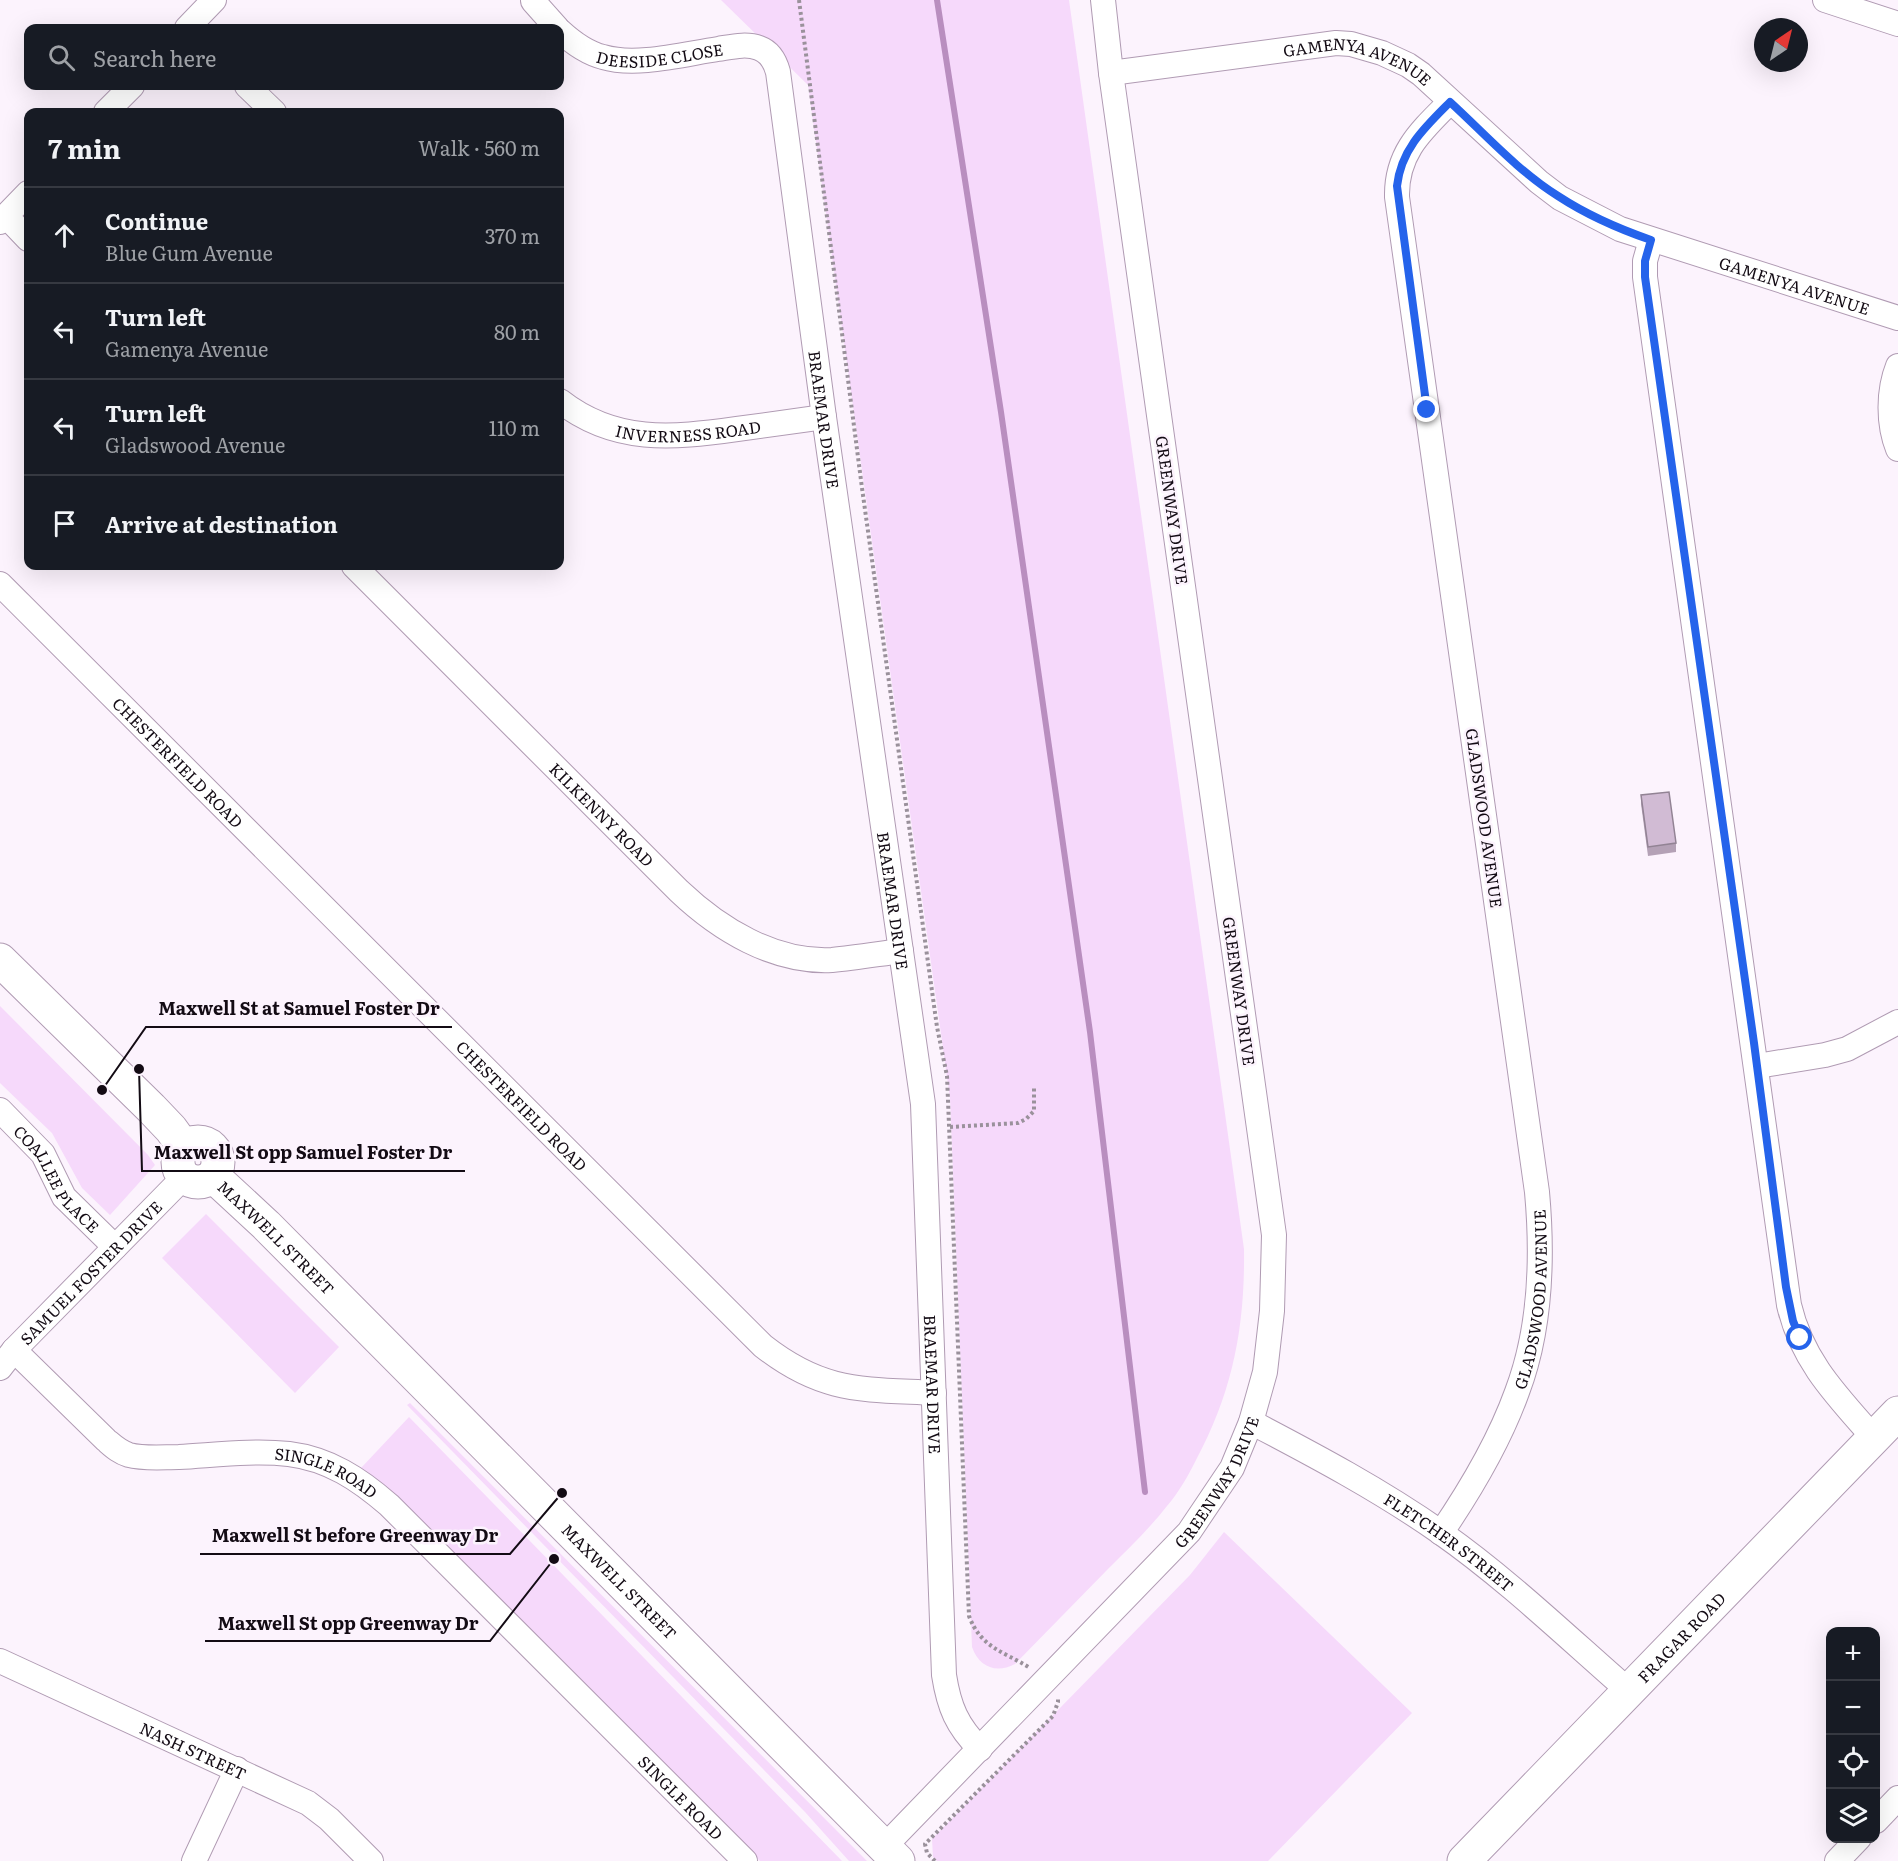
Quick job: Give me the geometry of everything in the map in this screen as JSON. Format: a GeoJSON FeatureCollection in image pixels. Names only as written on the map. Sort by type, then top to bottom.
{"type":"FeatureCollection","features":[{"type":"Feature","properties":{"kind":"main road","name":"MAXWELL STREET"},"geometry":{"type":"LineString","coordinates":[[0,960],[152,1108],[171,1129],[193,1167],[283,1241],[891,1854]]}},
{"type":"Feature","properties":{"kind":"main road","name":"FRAGAR ROAD"},"geometry":{"type":"LineString","coordinates":[[1464,1861],[1898,1413]]}},
{"type":"Feature","properties":{"kind":"street"},"geometry":{"type":"LineString","coordinates":[[193,24],[214,0]]}},
{"type":"Feature","properties":{"kind":"street","name":"GREENWAY DRIVE"},"geometry":{"type":"LineString","coordinates":[[891,1854],[980,1749],[1189,1532],[1232,1468],[1251,1422],[1265,1372],[1272,1311],[1274,1235],[1111,73],[1103,0]]}},
{"type":"Feature","properties":{"kind":"street"},"geometry":{"type":"LineString","coordinates":[[1825,0],[1863,5],[1898,24]]}},
{"type":"Feature","properties":{"kind":"street","name":"DEESIDE CLOSE"},"geometry":{"type":"LineString","coordinates":[[533,1],[553,24]]}},
{"type":"Feature","properties":{"kind":"street","name":"DEESIDE CLOSE"},"geometry":{"type":"LineString","coordinates":[[564,34],[590,52],[615,59],[644,60],[748,45],[766,52]]}},
{"type":"Feature","properties":{"kind":"street","name":"GAMENYA AVENUE"},"geometry":{"type":"LineString","coordinates":[[1111,73],[1336,43],[1365,47],[1408,64],[1520,167],[1560,198],[1620,229],[1898,318]]}},
{"type":"Feature","properties":{"kind":"street","name":"BRAEMAR DRIVE"},"geometry":{"type":"LineString","coordinates":[[766,52],[776,64],[778,72],[824,417],[923,1104],[944,1675],[947,1698],[955,1718],[967,1736],[980,1749]]}},
{"type":"Feature","properties":{"kind":"street"},"geometry":{"type":"LineString","coordinates":[[110,108],[128,90]]}},
{"type":"Feature","properties":{"kind":"street"},"geometry":{"type":"LineString","coordinates":[[251,90],[270,108]]}},
{"type":"Feature","properties":{"kind":"street","name":"GLADSWOOD AVENUE"},"geometry":{"type":"LineString","coordinates":[[1441,1533],[1484,1463],[1518,1390],[1539,1294],[1541,1235],[1537,1192],[1397,197],[1398,174],[1407,152],[1421,130],[1450,102]]}},
{"type":"Feature","properties":{"kind":"street"},"geometry":{"type":"LineString","coordinates":[[24,197],[3,219],[24,236]]}},
{"type":"Feature","properties":{"kind":"street"},"geometry":{"type":"LineString","coordinates":[[1651,240],[1645,261],[1645,277],[1757,1066],[1786,1287],[1793,1321],[1808,1354],[1827,1384],[1874,1438]]}},
{"type":"Feature","properties":{"kind":"street"},"geometry":{"type":"LineString","coordinates":[[1898,366],[1891,402],[1893,432],[1898,449]]}},
{"type":"Feature","properties":{"kind":"street","name":"INVERNESS ROAD"},"geometry":{"type":"LineString","coordinates":[[564,403],[593,421],[623,431],[655,437],[685,437],[824,417]]}},
{"type":"Feature","properties":{"kind":"street","name":"KILKENNY ROAD"},"geometry":{"type":"LineString","coordinates":[[358,570],[678,891],[716,922],[742,938],[811,959],[831,960],[901,951]]}},
{"type":"Feature","properties":{"kind":"street","name":"CHESTERFIELD ROAD"},"geometry":{"type":"LineString","coordinates":[[0,584],[763,1346],[808,1375],[840,1386],[856,1389],[934,1393]]}},
{"type":"Feature","properties":{"kind":"street"},"geometry":{"type":"LineString","coordinates":[[1757,1066],[1825,1055],[1847,1049],[1898,1022]]}},
{"type":"Feature","properties":{"kind":"street","name":"COALLEE PLACE"},"geometry":{"type":"LineString","coordinates":[[0,1110],[44,1154],[64,1197],[115,1247]]}},
{"type":"Feature","properties":{"kind":"street","name":"SAMUEL FOSTER DRIVE"},"geometry":{"type":"LineString","coordinates":[[7,1359],[193,1167]]}},
{"type":"Feature","properties":{"kind":"street","name":"SINGLE ROAD"},"geometry":{"type":"LineString","coordinates":[[7,1359],[122,1452],[137,1456],[164,1457],[289,1454],[330,1465],[357,1478],[389,1505],[745,1861]]}},
{"type":"Feature","properties":{"kind":"street","name":"FLETCHER STREET"},"geometry":{"type":"LineString","coordinates":[[1251,1422],[1373,1488],[1441,1533],[1509,1586],[1629,1691]]}},
{"type":"Feature","properties":{"kind":"street","name":"NASH STREET"},"geometry":{"type":"LineString","coordinates":[[0,1661],[294,1796],[319,1810],[371,1861]]}},
{"type":"Feature","properties":{"kind":"street"},"geometry":{"type":"LineString","coordinates":[[194,1861],[237,1769]]}},
{"type":"Feature","properties":{"kind":"street"},"geometry":{"type":"LineString","coordinates":[[1880,1816],[1898,1798]]}},
{"type":"Feature","properties":{"kind":"street"},"geometry":{"type":"LineString","coordinates":[[1837,1861],[1855,1843]]}},
{"type":"Feature","properties":{"kind":"path"},"geometry":{"type":"LineString","coordinates":[[950,1127],[1022,1121],[1034,1111],[1034,1086]]}},
{"type":"Feature","properties":{"kind":"path"},"geometry":{"type":"LineString","coordinates":[[935,1861],[927,1853],[925,1844],[1053,1716],[1058,1696]]}},
{"type":"Feature","properties":{"kind":"shaded area"},"geometry":{"type":"Polygon","coordinates":[[[721,0],[1069,0],[1244,1249],[1244,1278],[1239,1332],[1228,1383],[1209,1434],[1183,1484],[1146,1531],[1015,1664],[1008,1667],[989,1667],[979,1660],[972,1647],[950,1098],[808,85],[721,0]]]}},
{"type":"Feature","properties":{"kind":"shaded area"},"geometry":{"type":"Polygon","coordinates":[[[0,1006],[148,1155],[155,1165],[110,1215],[82,1188],[52,1133],[0,1083],[0,1006]]]}},
{"type":"Feature","properties":{"kind":"shaded area"},"geometry":{"type":"Polygon","coordinates":[[[206,1214],[339,1347],[295,1393],[162,1258],[206,1214]]]}},
{"type":"Feature","properties":{"kind":"shaded area"},"geometry":{"type":"Polygon","coordinates":[[[410,1403],[867,1861],[849,1861],[805,1812],[407,1405],[410,1403]]]}},
{"type":"Feature","properties":{"kind":"shaded area"},"geometry":{"type":"Polygon","coordinates":[[[409,1417],[842,1861],[760,1861],[390,1490],[361,1468],[409,1417]]]}},
{"type":"Feature","properties":{"kind":"shaded area"},"geometry":{"type":"Polygon","coordinates":[[[1224,1532],[1412,1713],[1268,1861],[937,1861],[933,1857],[932,1839],[1190,1575],[1224,1532]]]}},
{"type":"Feature","properties":{"kind":"building"},"geometry":{"type":"Polygon","coordinates":[[[1669,792],[1676,843],[1648,847],[1641,795],[1669,792]]]}},
{"type":"Feature","properties":{"kind":"waterway"},"geometry":{"type":"LineString","coordinates":[[937,0],[1001,412],[1090,1032],[1145,1492]]}},
{"type":"Feature","properties":{"kind":"place","name":"Maxwell St opp Samuel Foster Dr"},"geometry":{"type":"Point","coordinates":[139,1069]}},
{"type":"Feature","properties":{"kind":"place","name":"Maxwell St at Samuel Foster Dr"},"geometry":{"type":"Point","coordinates":[102,1090]}},
{"type":"Feature","properties":{"kind":"place","name":"Maxwell St before Greenway Dr"},"geometry":{"type":"Point","coordinates":[562,1493]}},
{"type":"Feature","properties":{"kind":"place","name":"Maxwell St opp Greenway Dr"},"geometry":{"type":"Point","coordinates":[554,1559]}},
{"type":"Feature","properties":{"kind":"route"},"geometry":{"type":"LineString","coordinates":[[1427,410],[1397,186],[1402,162],[1413,142],[1421,130],[1450,102],[1520,167],[1560,198],[1620,229],[1651,240],[1645,261],[1645,277],[1754,1043],[1786,1287],[1793,1321],[1800,1338]]}}]}
